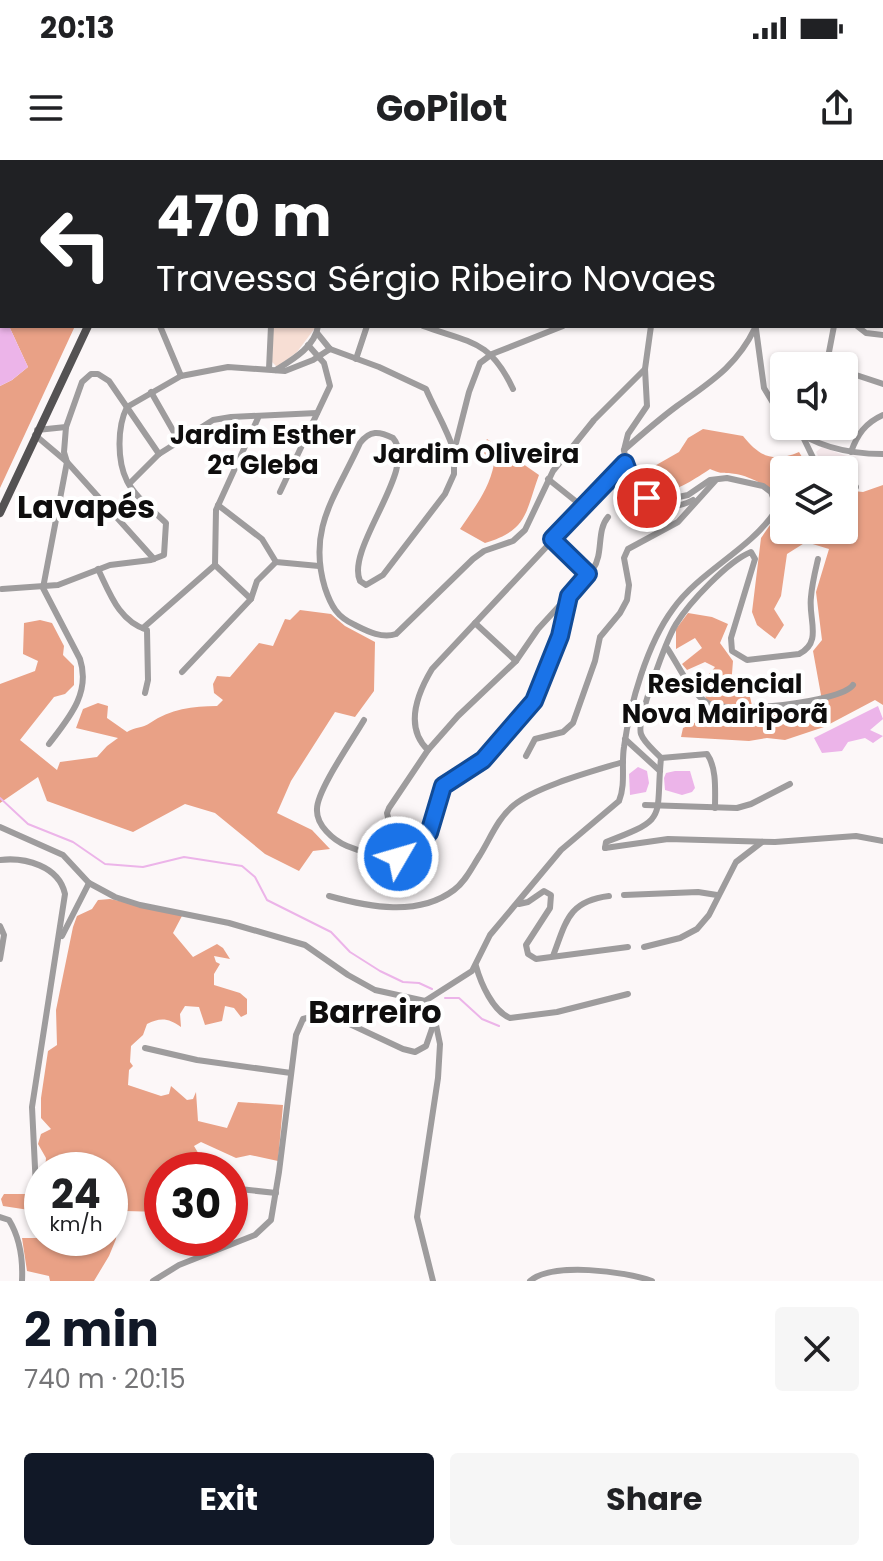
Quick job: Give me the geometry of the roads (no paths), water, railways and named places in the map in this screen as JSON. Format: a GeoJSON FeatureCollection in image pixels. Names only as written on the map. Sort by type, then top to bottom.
{"type":"FeatureCollection","features":[{"type":"Feature","properties":{"kind":"main road"},"geometry":{"type":"LineString","coordinates":[[0,513],[87,328]]}},
{"type":"Feature","properties":{"kind":"street"},"geometry":{"type":"LineString","coordinates":[[161,328],[181,376]]}},
{"type":"Feature","properties":{"kind":"street"},"geometry":{"type":"LineString","coordinates":[[271,328],[272,369]]}},
{"type":"Feature","properties":{"kind":"street"},"geometry":{"type":"LineString","coordinates":[[356,359],[366,328]]}},
{"type":"Feature","properties":{"kind":"street"},"geometry":{"type":"LineString","coordinates":[[429,328],[479,346],[492,354],[505,371],[513,389]]}},
{"type":"Feature","properties":{"kind":"street"},"geometry":{"type":"LineString","coordinates":[[558,328],[492,354],[480,363],[454,451],[454,474],[437,507],[383,575],[366,585],[360,581],[356,567],[390,486],[399,450],[397,441],[386,434],[372,432],[365,436],[321,527],[318,546],[319,566],[331,604],[340,617],[361,628],[391,636],[473,559],[484,551],[507,544],[525,530],[548,479],[588,427],[645,369]]}},
{"type":"Feature","properties":{"kind":"street"},"geometry":{"type":"LineString","coordinates":[[651,328],[645,369],[647,406],[628,434],[624,450],[624,475],[632,495],[641,502],[665,508],[688,503],[700,496]]}},
{"type":"Feature","properties":{"kind":"street"},"geometry":{"type":"LineString","coordinates":[[624,450],[664,416],[720,376],[738,356],[753,328]]}},
{"type":"Feature","properties":{"kind":"street"},"geometry":{"type":"LineString","coordinates":[[754,328],[764,388],[770,398]]}},
{"type":"Feature","properties":{"kind":"street"},"geometry":{"type":"LineString","coordinates":[[829,352],[834,328]]}},
{"type":"Feature","properties":{"kind":"street"},"geometry":{"type":"LineString","coordinates":[[860,328],[866,333],[883,335]]}},
{"type":"Feature","properties":{"kind":"street"},"geometry":{"type":"LineString","coordinates":[[873,334],[877,328]]}},
{"type":"Feature","properties":{"kind":"street"},"geometry":{"type":"LineString","coordinates":[[272,369],[295,358],[318,329],[330,349],[426,389],[454,451]]}},
{"type":"Feature","properties":{"kind":"street"},"geometry":{"type":"LineString","coordinates":[[280,492],[330,386],[329,375],[320,356],[308,345]]}},
{"type":"Feature","properties":{"kind":"street"},"geometry":{"type":"LineString","coordinates":[[2,589],[58,585],[117,563],[164,555],[166,523],[129,484],[124,473],[120,444],[127,407],[181,376],[218,368],[292,370],[330,349]]}},
{"type":"Feature","properties":{"kind":"street"},"geometry":{"type":"LineString","coordinates":[[49,744],[77,707],[84,671],[43,588],[67,462],[64,452],[66,427],[82,382],[91,374],[104,377],[159,454]]}},
{"type":"Feature","properties":{"kind":"street"},"geometry":{"type":"LineString","coordinates":[[858,375],[883,384]]}},
{"type":"Feature","properties":{"kind":"street"},"geometry":{"type":"LineString","coordinates":[[151,392],[179,441]]}},
{"type":"Feature","properties":{"kind":"street"},"geometry":{"type":"LineString","coordinates":[[129,484],[159,454],[213,420],[317,413]]}},
{"type":"Feature","properties":{"kind":"street"},"geometry":{"type":"LineString","coordinates":[[851,452],[867,424],[883,415]]}},
{"type":"Feature","properties":{"kind":"street"},"geometry":{"type":"LineString","coordinates":[[251,599],[215,565],[214,521],[218,505],[258,418]]}},
{"type":"Feature","properties":{"kind":"street"},"geometry":{"type":"LineString","coordinates":[[36,433],[66,427]]}},
{"type":"Feature","properties":{"kind":"street"},"geometry":{"type":"LineString","coordinates":[[36,433],[67,462],[154,559]]}},
{"type":"Feature","properties":{"kind":"street"},"geometry":{"type":"LineString","coordinates":[[815,440],[851,452],[883,453]]}},
{"type":"Feature","properties":{"kind":"street"},"geometry":{"type":"LineString","coordinates":[[0,827],[63,855],[89,883],[126,901],[229,923],[305,945],[375,990],[425,1001],[476,966],[490,935],[561,850],[619,801],[623,791],[625,739],[643,673],[659,632],[674,607],[775,512],[771,492],[763,486],[717,478],[704,482],[688,495],[664,500],[647,498],[635,490],[625,463]]}},
{"type":"Feature","properties":{"kind":"street"},"geometry":{"type":"LineString","coordinates":[[428,750],[417,738],[413,725],[423,686],[432,669],[625,463]]}},
{"type":"Feature","properties":{"kind":"street"},"geometry":{"type":"LineString","coordinates":[[526,756],[535,739],[571,727],[595,661],[600,637],[627,600],[629,585],[625,553],[633,544],[678,522],[717,478]]}},
{"type":"Feature","properties":{"kind":"street"},"geometry":{"type":"LineString","coordinates":[[548,479],[583,507]]}},
{"type":"Feature","properties":{"kind":"street"},"geometry":{"type":"LineString","coordinates":[[218,505],[262,539],[276,562]]}},
{"type":"Feature","properties":{"kind":"street"},"geometry":{"type":"LineString","coordinates":[[417,839],[389,822],[387,813],[428,750],[458,716],[516,661],[538,629],[588,574],[599,559],[602,527],[608,517]]}},
{"type":"Feature","properties":{"kind":"street"},"geometry":{"type":"LineString","coordinates":[[552,539],[588,574]]}},
{"type":"Feature","properties":{"kind":"street"},"geometry":{"type":"LineString","coordinates":[[818,559],[810,599],[814,630],[811,645],[799,654],[747,660],[735,655],[730,643],[755,559],[753,553],[747,553],[717,578],[686,611],[673,630],[652,682],[640,728],[643,738],[661,758],[656,815],[647,825],[606,842],[605,848],[668,839],[762,842],[843,836],[883,841]]}},
{"type":"Feature","properties":{"kind":"street"},"geometry":{"type":"LineString","coordinates":[[276,562],[319,566]]}},
{"type":"Feature","properties":{"kind":"street"},"geometry":{"type":"LineString","coordinates":[[182,672],[251,599],[257,581],[276,562]]}},
{"type":"Feature","properties":{"kind":"street"},"geometry":{"type":"LineString","coordinates":[[142,629],[215,565]]}},
{"type":"Feature","properties":{"kind":"street"},"geometry":{"type":"LineString","coordinates":[[98,569],[119,610],[130,622],[147,630],[148,680],[145,693]]}},
{"type":"Feature","properties":{"kind":"street"},"geometry":{"type":"LineString","coordinates":[[364,720],[318,802],[316,812],[323,827],[344,845],[392,856],[406,854],[417,839],[429,833],[443,786],[483,760],[534,701],[560,636],[569,596]]}},
{"type":"Feature","properties":{"kind":"street"},"geometry":{"type":"LineString","coordinates":[[475,623],[516,661]]}},
{"type":"Feature","properties":{"kind":"street"},"geometry":{"type":"LineString","coordinates":[[667,648],[699,696],[718,706],[775,705],[833,698],[853,685]]}},
{"type":"Feature","properties":{"kind":"street"},"geometry":{"type":"LineString","coordinates":[[625,739],[660,771]]}},
{"type":"Feature","properties":{"kind":"street"},"geometry":{"type":"LineString","coordinates":[[661,758],[707,754],[712,761],[715,808]]}},
{"type":"Feature","properties":{"kind":"street"},"geometry":{"type":"LineString","coordinates":[[329,896],[375,907],[399,908],[447,894],[463,881],[500,820],[517,803],[535,793],[623,762]]}},
{"type":"Feature","properties":{"kind":"street"},"geometry":{"type":"LineString","coordinates":[[645,805],[745,806],[790,784]]}},
{"type":"Feature","properties":{"kind":"street"},"geometry":{"type":"LineString","coordinates":[[738,840],[744,855]]}},
{"type":"Feature","properties":{"kind":"street"},"geometry":{"type":"LineString","coordinates":[[644,947],[680,938],[697,929],[709,915],[731,869],[762,842]]}},
{"type":"Feature","properties":{"kind":"street"},"geometry":{"type":"LineString","coordinates":[[0,860],[12,859],[46,868],[59,878],[65,894],[32,1107],[34,1152]]}},
{"type":"Feature","properties":{"kind":"street"},"geometry":{"type":"LineString","coordinates":[[59,941],[89,883]]}},
{"type":"Feature","properties":{"kind":"street"},"geometry":{"type":"LineString","coordinates":[[519,904],[544,891],[550,892],[550,908],[527,941],[526,949],[536,959],[628,947]]}},
{"type":"Feature","properties":{"kind":"street"},"geometry":{"type":"LineString","coordinates":[[624,895],[698,892],[717,895]]}},
{"type":"Feature","properties":{"kind":"street"},"geometry":{"type":"LineString","coordinates":[[553,956],[565,926],[578,907],[587,899],[609,896]]}},
{"type":"Feature","properties":{"kind":"street"},"geometry":{"type":"LineString","coordinates":[[0,926],[4,935],[0,959]]}},
{"type":"Feature","properties":{"kind":"street"},"geometry":{"type":"LineString","coordinates":[[476,966],[482,983],[497,1007],[510,1018],[557,1012],[628,994]]}},
{"type":"Feature","properties":{"kind":"street"},"geometry":{"type":"LineString","coordinates":[[425,1001],[435,1020],[440,1044],[438,1078],[417,1209],[433,1281]]}},
{"type":"Feature","properties":{"kind":"street"},"geometry":{"type":"LineString","coordinates":[[153,1281],[179,1265],[261,1231],[271,1220],[299,1023],[309,1015],[326,1013],[415,1052],[426,1046],[435,1020]]}},
{"type":"Feature","properties":{"kind":"street"},"geometry":{"type":"LineString","coordinates":[[145,1048],[197,1060],[291,1073]]}},
{"type":"Feature","properties":{"kind":"street"},"geometry":{"type":"LineString","coordinates":[[248,1190],[276,1193]]}},
{"type":"Feature","properties":{"kind":"street"},"geometry":{"type":"LineString","coordinates":[[0,1217],[9,1220],[14,1230],[22,1256],[22,1281]]}},
{"type":"Feature","properties":{"kind":"street"},"geometry":{"type":"LineString","coordinates":[[570,1278],[577,1271]]}},
{"type":"Feature","properties":{"kind":"street"},"geometry":{"type":"LineString","coordinates":[[530,1281],[542,1274],[577,1271],[611,1271],[652,1281]]}},
{"type":"Feature","properties":{"kind":"street"},"geometry":{"type":"LineString","coordinates":[[607,1281],[611,1271]]}},
{"type":"Feature","properties":{"kind":"waterway"},"geometry":{"type":"LineString","coordinates":[[0,798],[28,824],[73,842],[105,864],[143,867],[184,857],[242,866],[255,877],[267,900],[331,932],[350,952],[380,971],[403,982],[419,983],[432,989]]}},
{"type":"Feature","properties":{"kind":"waterway"},"geometry":{"type":"LineString","coordinates":[[445,998],[459,998],[482,1019],[499,1026]]}},
{"type":"Feature","properties":{"kind":"district","name":"Jardim Esther 2ª Gleba"},"geometry":{"type":"Point","coordinates":[263,450]}},
{"type":"Feature","properties":{"kind":"district","name":"Jardim Oliveira"},"geometry":{"type":"Point","coordinates":[476,454]}},
{"type":"Feature","properties":{"kind":"district","name":"Lavapés"},"geometry":{"type":"Point","coordinates":[86,506]}},
{"type":"Feature","properties":{"kind":"district","name":"Residencial Nova Mairiporã"},"geometry":{"type":"Point","coordinates":[725,699]}},
{"type":"Feature","properties":{"kind":"district","name":"Barreiro"},"geometry":{"type":"Point","coordinates":[375,1011]}}]}
